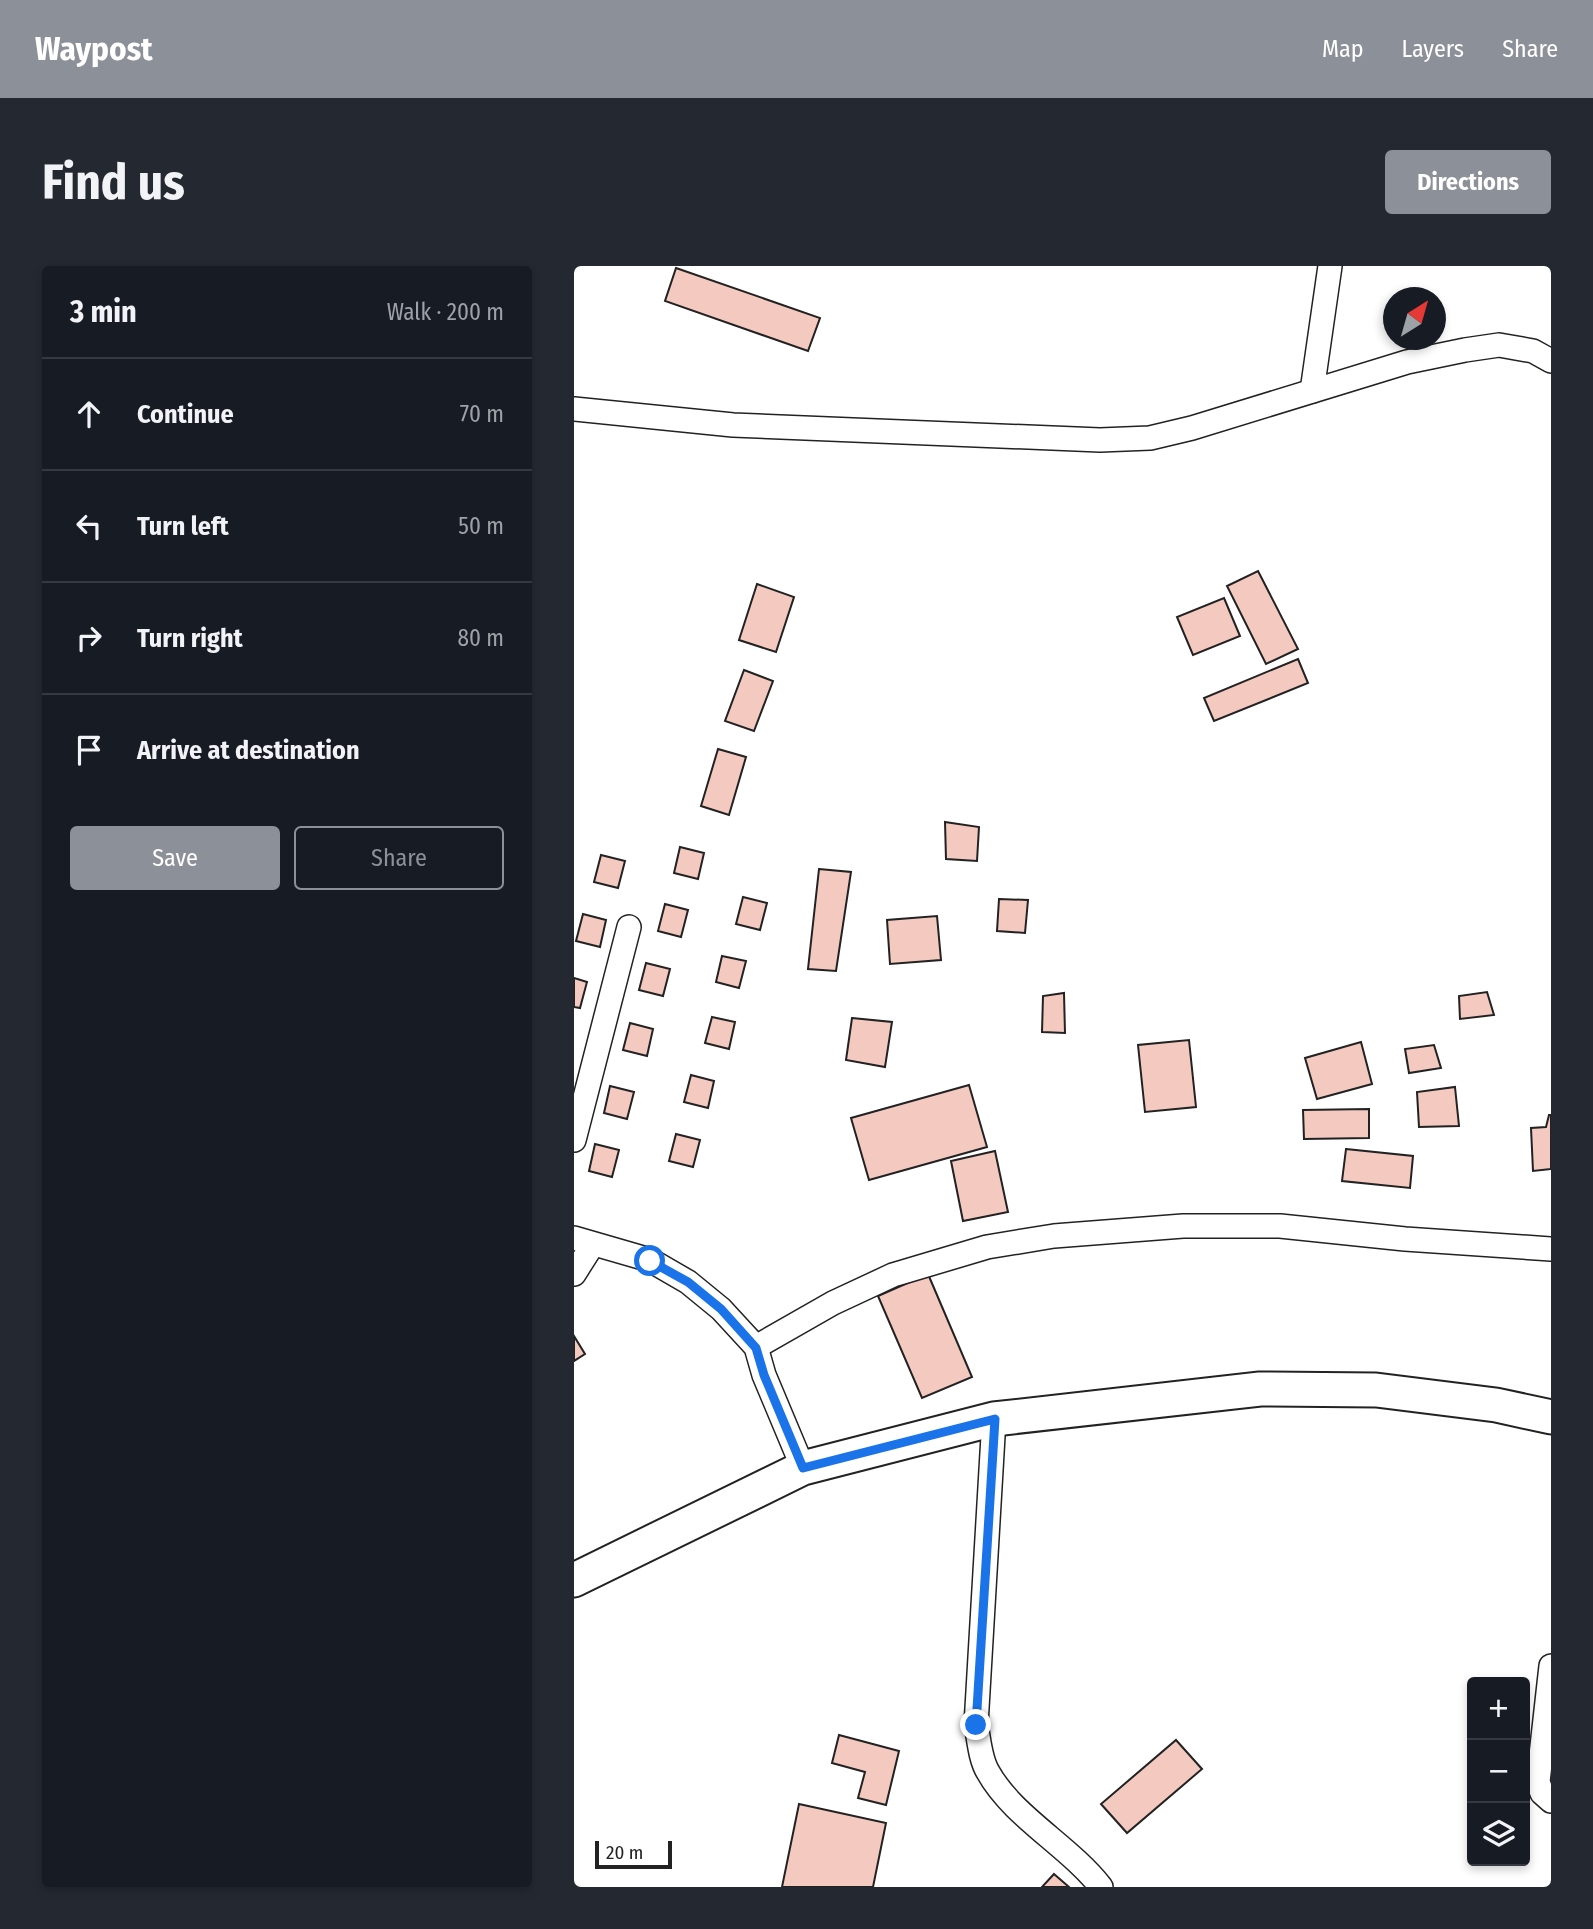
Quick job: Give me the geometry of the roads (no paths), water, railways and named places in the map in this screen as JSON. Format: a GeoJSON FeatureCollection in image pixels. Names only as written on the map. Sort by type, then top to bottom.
{"type":"FeatureCollection","features":[{"type":"Feature","properties":{"kind":"main road"},"geometry":{"type":"LineString","coordinates":[[574,1580],[803,1468],[995,1419],[1261,1389],[1376,1390],[1496,1405],[1551,1417]]}},
{"type":"Feature","properties":{"kind":"street"},"geometry":{"type":"LineString","coordinates":[[1312,391],[1330,266]]}},
{"type":"Feature","properties":{"kind":"street"},"geometry":{"type":"LineString","coordinates":[[574,410],[733,425],[1100,440],[1150,438],[1192,428],[1407,362],[1499,345],[1533,351],[1551,360]]}},
{"type":"Feature","properties":{"kind":"street"},"geometry":{"type":"LineString","coordinates":[[574,1140],[629,927]]}},
{"type":"Feature","properties":{"kind":"street"},"geometry":{"type":"LineString","coordinates":[[756,1348],[833,1303],[893,1275],[987,1247],[1054,1236],[1183,1226],[1280,1226],[1405,1239],[1551,1249]]}},
{"type":"Feature","properties":{"kind":"street"},"geometry":{"type":"LineString","coordinates":[[574,1274],[584,1241],[650,1261],[688,1282],[721,1309],[756,1348],[764,1375],[803,1468]]}},
{"type":"Feature","properties":{"kind":"street"},"geometry":{"type":"LineString","coordinates":[[995,1419],[976,1725],[986,1770],[1013,1806],[1059,1843],[1101,1887]]}},
{"type":"Feature","properties":{"kind":"street"},"geometry":{"type":"LineString","coordinates":[[1551,1666],[1538,1783],[1542,1793],[1551,1801]]}}]}
